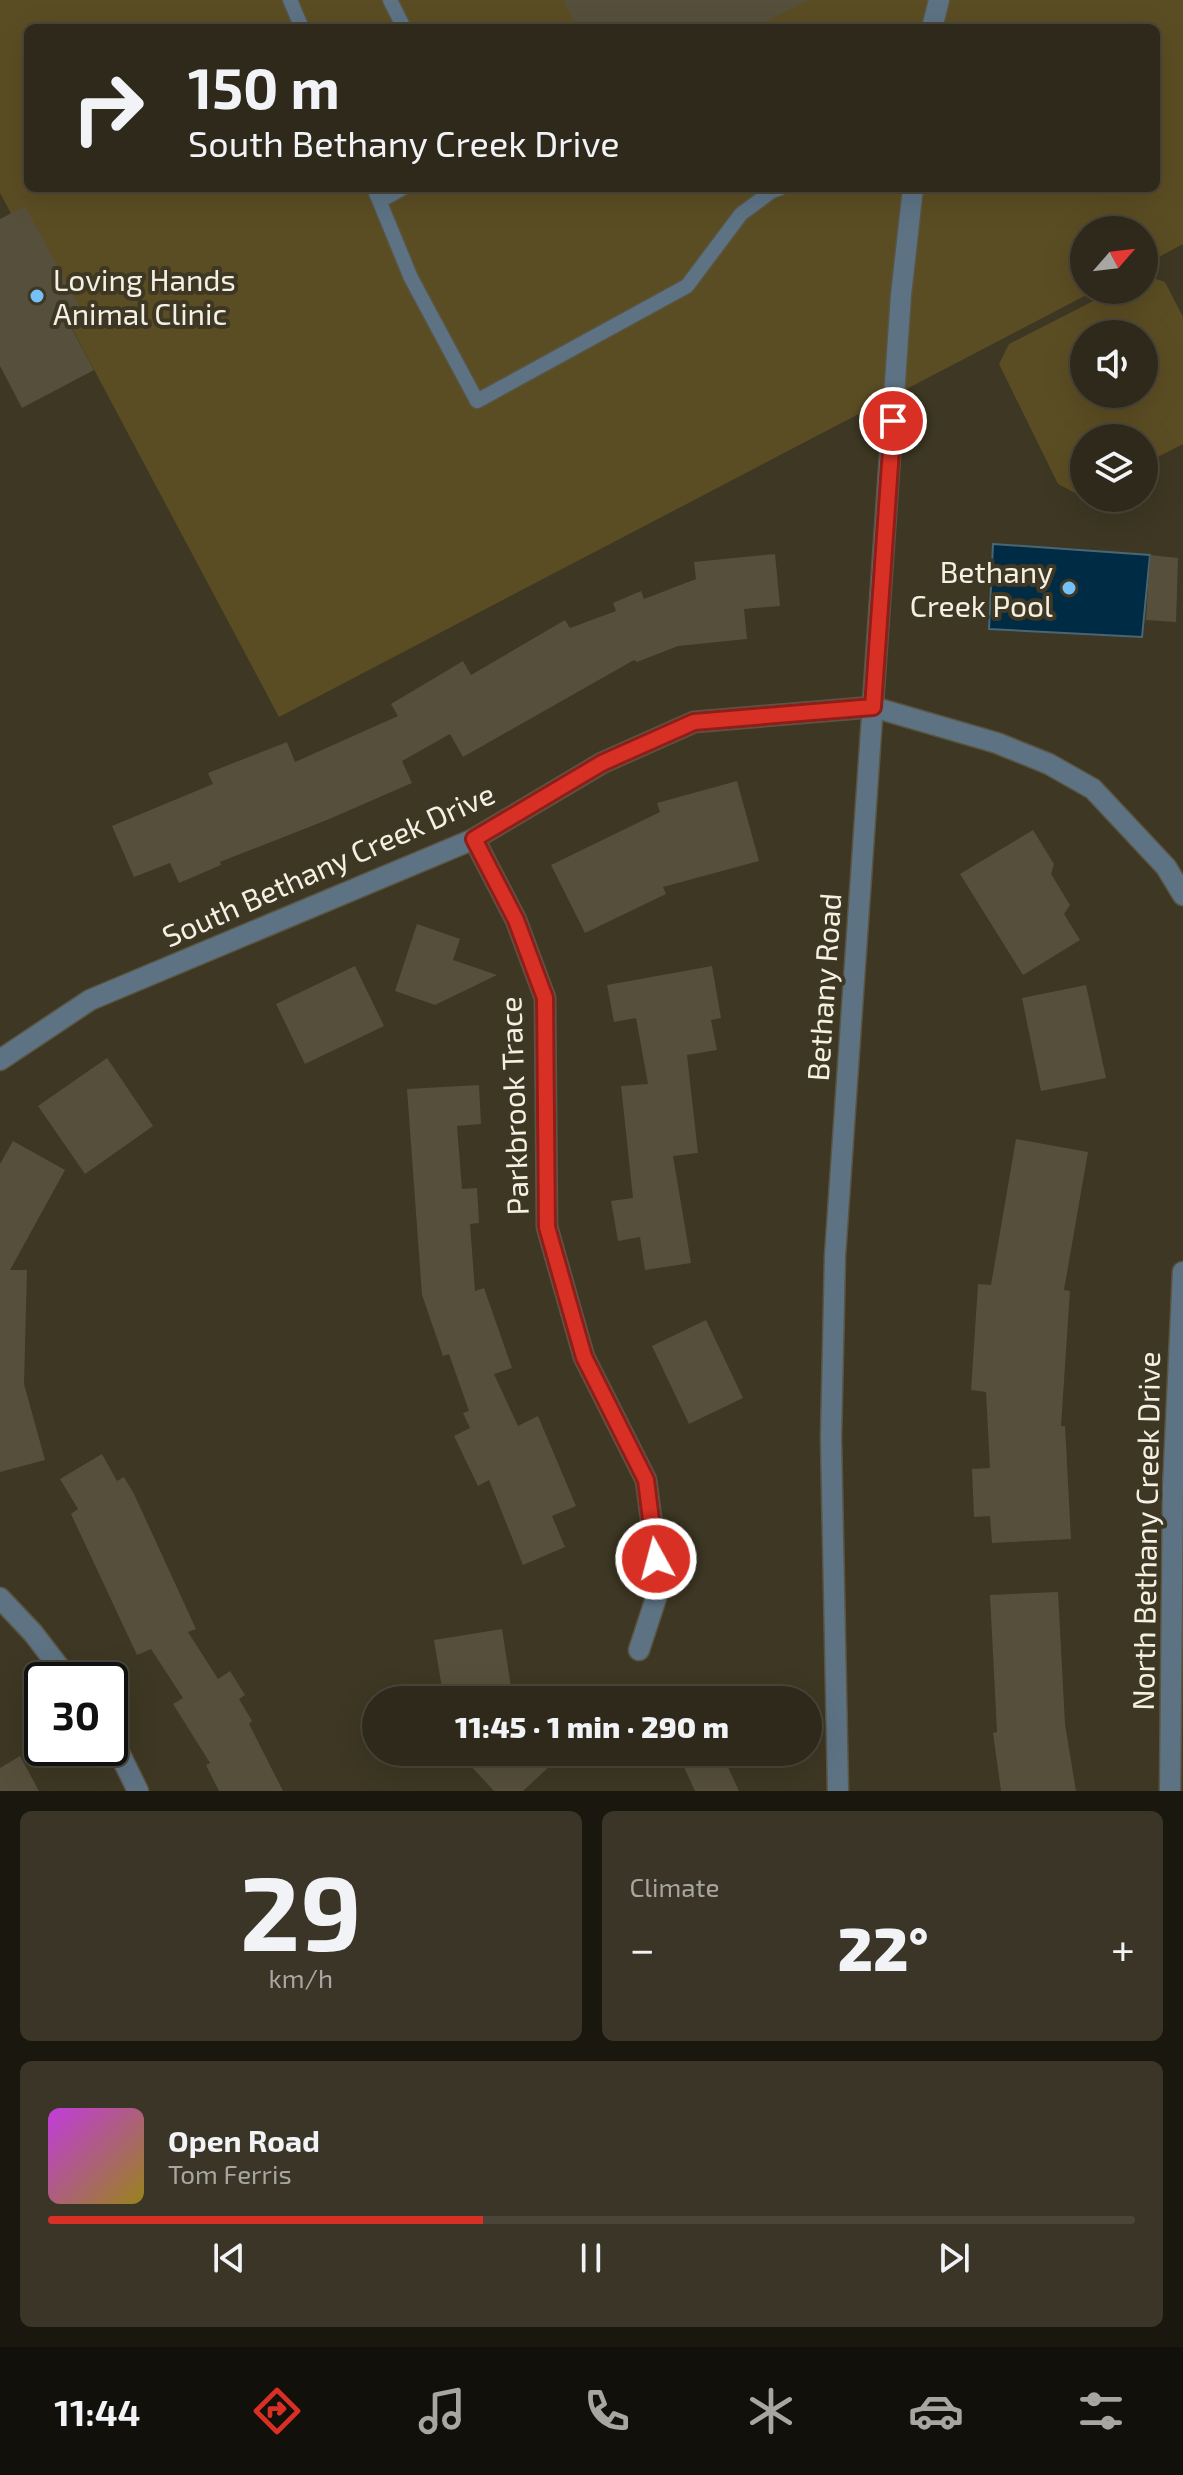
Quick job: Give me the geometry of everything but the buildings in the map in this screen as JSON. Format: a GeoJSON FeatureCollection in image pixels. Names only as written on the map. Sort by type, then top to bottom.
{"type":"FeatureCollection","features":[{"type":"Feature","properties":{"kind":"street"},"geometry":{"type":"LineString","coordinates":[[933,24],[939,0]]}},
{"type":"Feature","properties":{"kind":"street","name":"Bethany Road"},"geometry":{"type":"LineString","coordinates":[[838,1791],[831,1438],[835,1256],[901,295],[913,192]]}},
{"type":"Feature","properties":{"kind":"street"},"geometry":{"type":"LineString","coordinates":[[873,707],[997,743],[1049,764],[1093,789],[1166,867],[1183,895]]}},
{"type":"Feature","properties":{"kind":"street","name":"South Bethany Creek Drive"},"geometry":{"type":"LineString","coordinates":[[0,1060],[90,1000],[474,839],[602,763],[694,722],[873,707]]}},
{"type":"Feature","properties":{"kind":"street","name":"Parkbrook Trace"},"geometry":{"type":"LineString","coordinates":[[474,839],[516,920],[545,998],[547,1227],[584,1357],[646,1480],[660,1586],[639,1650]]}},
{"type":"Feature","properties":{"kind":"street","name":"North Bethany Creek Drive"},"geometry":{"type":"LineString","coordinates":[[1170,1791],[1183,1272]]}},
{"type":"Feature","properties":{"kind":"street"},"geometry":{"type":"LineString","coordinates":[[0,1598],[55,1662]]}},
{"type":"Feature","properties":{"kind":"street"},"geometry":{"type":"LineString","coordinates":[[126,1766],[138,1791]]}},
{"type":"Feature","properties":{"kind":"lane"},"geometry":{"type":"LineString","coordinates":[[290,0],[300,24]]}},
{"type":"Feature","properties":{"kind":"lane"},"geometry":{"type":"LineString","coordinates":[[390,0],[402,24]]}},
{"type":"Feature","properties":{"kind":"lane"},"geometry":{"type":"LineString","coordinates":[[377,194],[411,278],[477,401],[687,286],[741,214],[771,192]]}},
{"type":"Feature","properties":{"kind":"shaded area"},"geometry":{"type":"Polygon","coordinates":[[[0,0],[1183,0],[1183,244],[1158,257],[1158,216],[1070,216],[1070,304],[279,717],[0,193],[0,0]]]}},
{"type":"Feature","properties":{"kind":"shaded area"},"geometry":{"type":"Polygon","coordinates":[[[1158,280],[1165,282],[1183,317],[1183,444],[1158,457],[1158,424],[1070,424],[1070,490],[1058,484],[999,364],[1009,344],[1088,304],[1158,304],[1158,280]]]}},
{"type":"Feature","properties":{"kind":"water","name":"Bethany Creek Pool"},"geometry":{"type":"Polygon","coordinates":[[[993,544],[1150,555],[1142,637],[989,629],[993,544]]]}},
{"type":"Feature","properties":{"kind":"place","name":"Loving Hands Animal Clinic"},"geometry":{"type":"Point","coordinates":[37,296]}},
{"type":"Feature","properties":{"kind":"place","name":"Bethany Creek Pool"},"geometry":{"type":"Point","coordinates":[1069,588]}},
{"type":"Feature","properties":{"kind":"route"},"geometry":{"type":"LineString","coordinates":[[656,1559],[646,1480],[584,1357],[547,1227],[545,998],[516,920],[474,839],[602,763],[694,722],[873,707],[893,421]]}}]}
